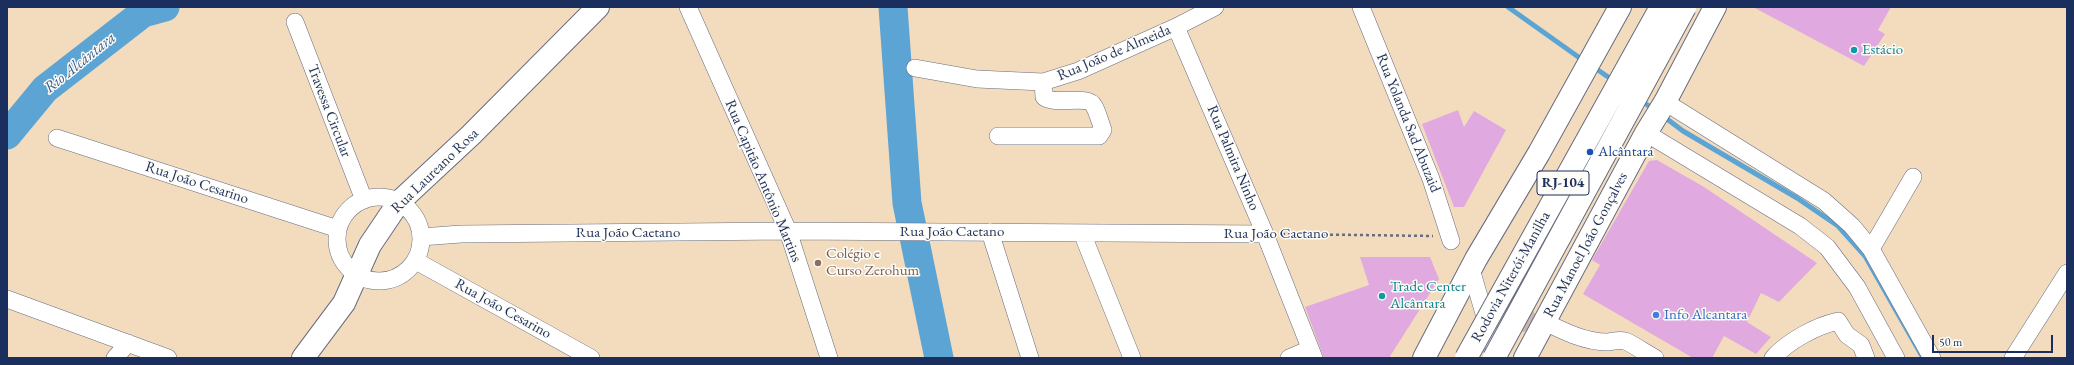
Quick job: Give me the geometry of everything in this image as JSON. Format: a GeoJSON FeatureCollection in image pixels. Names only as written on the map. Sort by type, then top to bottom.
{"type":"FeatureCollection","features":[{"type":"Feature","properties":{"kind":"main road","name":"Rua Laureano Rosa"},"geometry":{"type":"LineString","coordinates":[[303,358],[344,303],[370,245],[399,202],[471,135],[598,7]]}},
{"type":"Feature","properties":{"kind":"main road"},"geometry":{"type":"LineString","coordinates":[[1424,358],[1471,269],[1539,153],[1620,7]]}},
{"type":"Feature","properties":{"kind":"main road","name":"Rodovia Niterói-Manilha"},"geometry":{"type":"LineString","coordinates":[[1466,358],[1660,7]]}},
{"type":"Feature","properties":{"kind":"main road","name":"Rodovia Niterói-Manilha"},"geometry":{"type":"LineString","coordinates":[[1495,358],[1685,7]]}},
{"type":"Feature","properties":{"kind":"main road","name":"Rua Manoel João Gonçalves"},"geometry":{"type":"LineString","coordinates":[[1525,358],[1715,7]]}},
{"type":"Feature","properties":{"kind":"street","name":"Rua Capitão Antônio Martins"},"geometry":{"type":"LineString","coordinates":[[688,7],[788,231],[829,358]]}},
{"type":"Feature","properties":{"kind":"street","name":"Rua João de Almeida"},"geometry":{"type":"LineString","coordinates":[[915,68],[977,79],[1043,82],[1078,71],[1176,27],[1215,7]]}},
{"type":"Feature","properties":{"kind":"street","name":"Rua Yolanda Sad Abuzaid"},"geometry":{"type":"LineString","coordinates":[[1361,7],[1431,179],[1451,241]]}},
{"type":"Feature","properties":{"kind":"street","name":"Travessa Circular"},"geometry":{"type":"LineString","coordinates":[[295,22],[364,200]]}},
{"type":"Feature","properties":{"kind":"street","name":"Rua Palmira Ninho"},"geometry":{"type":"LineString","coordinates":[[1176,27],[1265,234],[1312,354]]}},
{"type":"Feature","properties":{"kind":"street"},"geometry":{"type":"LineString","coordinates":[[998,136],[1099,136],[1103,130],[1094,104],[1088,100],[1049,101],[1044,97],[1043,82]]}},
{"type":"Feature","properties":{"kind":"street"},"geometry":{"type":"LineString","coordinates":[[1663,105],[1824,201],[1852,226],[1871,249],[1932,358]]}},
{"type":"Feature","properties":{"kind":"street"},"geometry":{"type":"LineString","coordinates":[[1648,130],[1800,226],[1827,246],[1857,286],[1896,358]]}},
{"type":"Feature","properties":{"kind":"street","name":"Rua João Cesarino"},"geometry":{"type":"LineString","coordinates":[[57,138],[338,229]]}},
{"type":"Feature","properties":{"kind":"street"},"geometry":{"type":"LineString","coordinates":[[1871,249],[1913,177]]}},
{"type":"Feature","properties":{"kind":"street"},"geometry":{"type":"LineString","coordinates":[[385,198],[399,202],[406,207],[418,224],[422,237],[416,261],[406,273],[393,279],[377,282],[356,275],[343,261],[337,246],[338,229],[349,209],[364,200],[385,198]]}},
{"type":"Feature","properties":{"kind":"street","name":"Rua João Caetano"},"geometry":{"type":"LineString","coordinates":[[422,237],[460,234],[788,231],[1265,234]]}},
{"type":"Feature","properties":{"kind":"street"},"geometry":{"type":"LineString","coordinates":[[990,232],[1030,358]]}},
{"type":"Feature","properties":{"kind":"street"},"geometry":{"type":"LineString","coordinates":[[1082,233],[1132,358]]}},
{"type":"Feature","properties":{"kind":"street","name":"Rua João Cesarino"},"geometry":{"type":"LineString","coordinates":[[416,261],[591,358]]}},
{"type":"Feature","properties":{"kind":"street"},"geometry":{"type":"LineString","coordinates":[[1471,269],[1495,358]]}},
{"type":"Feature","properties":{"kind":"street"},"geometry":{"type":"LineString","coordinates":[[2013,358],[2067,273]]}},
{"type":"Feature","properties":{"kind":"street"},"geometry":{"type":"LineString","coordinates":[[7,299],[168,358]]}},
{"type":"Feature","properties":{"kind":"street"},"geometry":{"type":"LineString","coordinates":[[1773,358],[1798,339],[1828,323],[1838,321],[1847,335],[1861,345],[1866,358]]}},
{"type":"Feature","properties":{"kind":"street"},"geometry":{"type":"LineString","coordinates":[[1545,322],[1563,332],[1592,340],[1608,342],[1616,340],[1626,341],[1655,358]]}},
{"type":"Feature","properties":{"kind":"street"},"geometry":{"type":"LineString","coordinates":[[115,358],[128,343]]}},
{"type":"Feature","properties":{"kind":"street"},"geometry":{"type":"LineString","coordinates":[[1289,358],[1312,354]]}},
{"type":"Feature","properties":{"kind":"path","name":"Rua João Caetano"},"geometry":{"type":"LineString","coordinates":[[1265,234],[1412,235],[1441,237],[1451,241]]}},
{"type":"Feature","properties":{"kind":"building","name":"Estácio"},"geometry":{"type":"Polygon","coordinates":[[[1753,7],[1891,7],[1878,30],[1885,34],[1864,66],[1753,7]]]}},
{"type":"Feature","properties":{"kind":"building"},"geometry":{"type":"Polygon","coordinates":[[[1458,110],[1464,127],[1474,111],[1506,130],[1464,207],[1454,207],[1422,124],[1458,110]]]}},
{"type":"Feature","properties":{"kind":"building"},"geometry":{"type":"Polygon","coordinates":[[[1657,160],[1704,187],[1817,263],[1779,302],[1761,293],[1747,322],[1771,337],[1756,354],[1724,336],[1712,358],[1693,358],[1583,294],[1600,265],[1592,260],[1649,161],[1657,160]]]}},
{"type":"Feature","properties":{"kind":"building","name":"Trade Center Alcântara"},"geometry":{"type":"Polygon","coordinates":[[[1360,257],[1430,257],[1439,279],[1389,358],[1324,358],[1305,307],[1369,285],[1360,257]]]}},
{"type":"Feature","properties":{"kind":"waterway","name":"Rio Alcântara"},"geometry":{"type":"LineString","coordinates":[[7,135],[45,89],[143,13],[165,7]]}},
{"type":"Feature","properties":{"kind":"waterway"},"geometry":{"type":"LineString","coordinates":[[893,7],[907,203],[939,358]]}},
{"type":"Feature","properties":{"kind":"waterway"},"geometry":{"type":"LineString","coordinates":[[1508,7],[1584,61]]}},
{"type":"Feature","properties":{"kind":"waterway"},"geometry":{"type":"LineString","coordinates":[[1592,66],[1614,81]]}},
{"type":"Feature","properties":{"kind":"waterway"},"geometry":{"type":"LineString","coordinates":[[1640,100],[1655,110]]}},
{"type":"Feature","properties":{"kind":"waterway"},"geometry":{"type":"LineString","coordinates":[[1663,116],[1683,131],[1797,198],[1838,226],[1865,256],[1922,356]]}},
{"type":"Feature","properties":{"kind":"tunnel"},"geometry":{"type":"LineString","coordinates":[[1514,266],[1512,270],[1534,341]]}},
{"type":"Feature","properties":{"kind":"place","name":"Estácio"},"geometry":{"type":"Point","coordinates":[1854,50]}},
{"type":"Feature","properties":{"kind":"place","name":"Alcântara"},"geometry":{"type":"Point","coordinates":[1590,152]}},
{"type":"Feature","properties":{"kind":"place","name":"Colégio e Curso Zerohum"},"geometry":{"type":"Point","coordinates":[818,263]}},
{"type":"Feature","properties":{"kind":"place","name":"Trade Center Alcântara"},"geometry":{"type":"Point","coordinates":[1382,296]}},
{"type":"Feature","properties":{"kind":"place","name":"Info Alcantara"},"geometry":{"type":"Point","coordinates":[1656,315]}}]}
